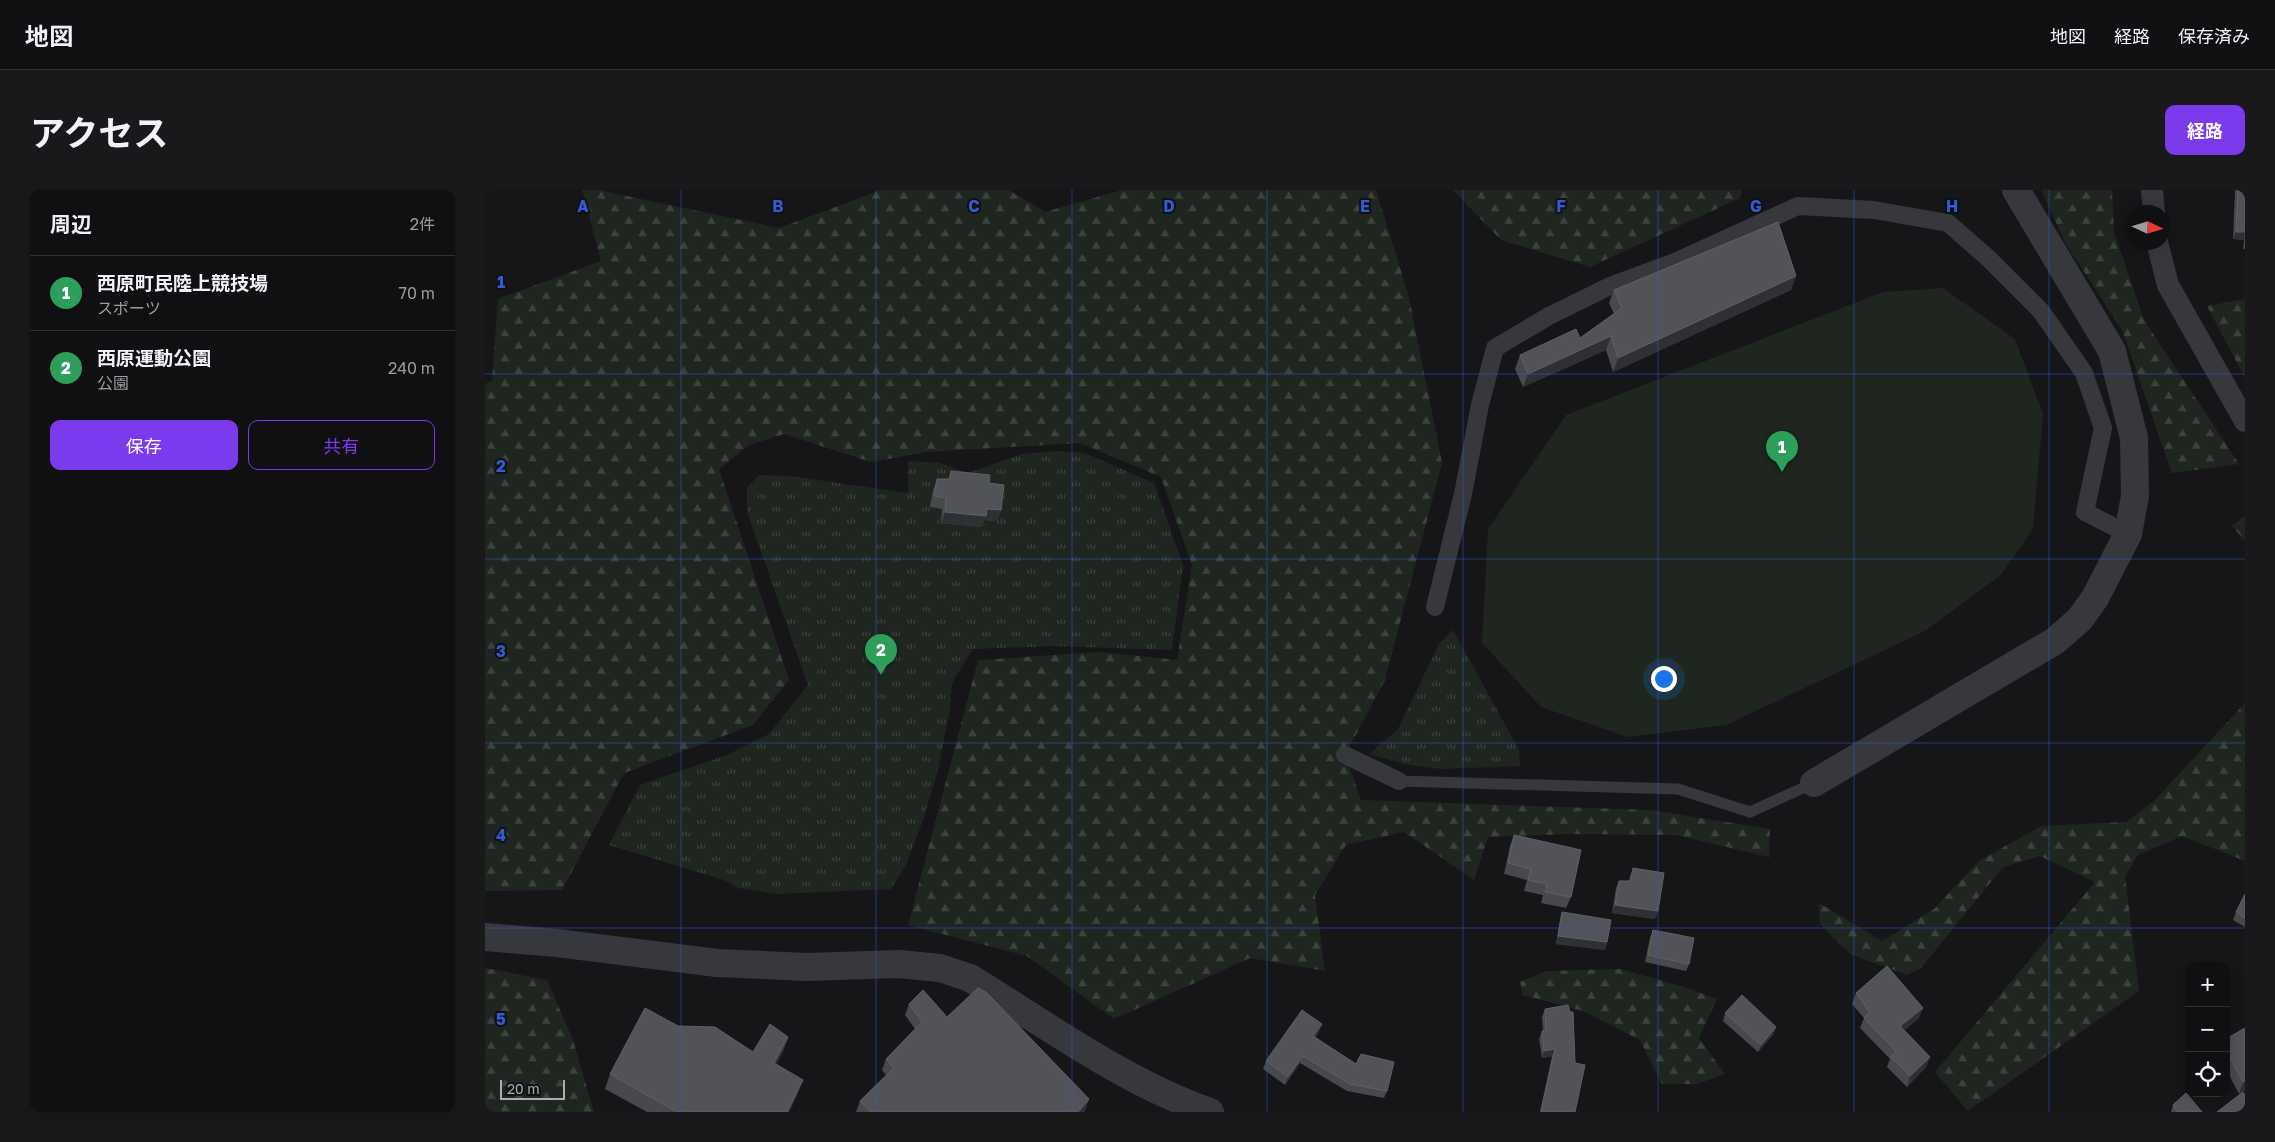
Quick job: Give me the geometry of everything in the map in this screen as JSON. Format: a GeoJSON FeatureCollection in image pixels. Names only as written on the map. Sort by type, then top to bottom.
{"type":"FeatureCollection","features":[{"type":"Feature","properties":{"kind":"street"},"geometry":{"type":"LineString","coordinates":[[1814,783],[2055,641],[2080,619],[2095,598],[2128,534],[2135,496],[2134,438],[2112,351],[2015,190]]}},
{"type":"Feature","properties":{"kind":"street"},"geometry":{"type":"LineString","coordinates":[[2153,190],[2154,205]]}},
{"type":"Feature","properties":{"kind":"street"},"geometry":{"type":"LineString","coordinates":[[1435,607],[1463,494],[1480,405],[1495,348],[1549,316],[1610,286],[1675,262],[1798,206],[1874,210],[1948,224],[1989,258],[2041,311],[2084,373],[2103,428],[2085,512],[2128,534]]}},
{"type":"Feature","properties":{"kind":"street"},"geometry":{"type":"LineString","coordinates":[[2159,250],[2168,285],[2245,421]]}},
{"type":"Feature","properties":{"kind":"street"},"geometry":{"type":"LineString","coordinates":[[1345,755],[1399,781]]}},
{"type":"Feature","properties":{"kind":"street"},"geometry":{"type":"LineString","coordinates":[[485,937],[557,943],[717,963],[807,967],[899,964],[940,968],[969,978],[1141,1083],[1210,1112]]}},
{"type":"Feature","properties":{"kind":"lane"},"geometry":{"type":"LineString","coordinates":[[1399,781],[1678,789],[1751,812],[1814,783]]}},
{"type":"Feature","properties":{"kind":"green space"},"geometry":{"type":"Polygon","coordinates":[[[582,190],[598,190],[779,228],[881,190],[1009,190],[1045,212],[1122,190],[1376,190],[1409,297],[1442,463],[1385,680],[1345,755],[1361,800],[1650,810],[1770,829],[1769,857],[1676,835],[1568,834],[1488,837],[1474,880],[1404,832],[1346,845],[1315,895],[1325,971],[1250,958],[1114,1019],[1027,956],[908,925],[978,660],[1100,652],[1177,660],[1192,565],[1161,477],[1080,443],[926,452],[871,462],[784,434],[749,445],[719,469],[789,680],[753,725],[624,773],[562,890],[485,891],[485,384],[492,380],[498,299],[601,261],[582,190]]]}},
{"type":"Feature","properties":{"kind":"green space"},"geometry":{"type":"Polygon","coordinates":[[[1453,190],[1742,190],[1740,198],[1590,267],[1501,240],[1453,190]]]}},
{"type":"Feature","properties":{"kind":"green space"},"geometry":{"type":"Polygon","coordinates":[[[2041,190],[2112,190],[2114,232],[2144,320],[2239,464],[2172,473],[2122,330],[2066,244],[2041,190]]]}},
{"type":"Feature","properties":{"kind":"green space"},"geometry":{"type":"Polygon","coordinates":[[[1943,288],[2015,339],[2043,414],[2033,529],[2001,575],[1923,632],[1726,725],[1628,737],[1541,707],[1482,643],[1488,529],[1566,415],[1883,292],[1943,288]]]}},
{"type":"Feature","properties":{"kind":"green space"},"geometry":{"type":"Polygon","coordinates":[[[2245,299],[2245,378],[2207,306],[2245,299]]]}},
{"type":"Feature","properties":{"kind":"green space"},"geometry":{"type":"Polygon","coordinates":[[[1058,451],[1085,453],[1154,483],[1183,565],[1172,650],[1053,646],[973,649],[952,683],[950,710],[938,770],[923,820],[906,865],[891,889],[776,894],[738,888],[724,880],[609,845],[640,785],[727,755],[769,734],[808,685],[747,512],[747,488],[759,475],[790,476],[908,493],[908,461],[940,463],[968,473],[1022,454],[1058,451]]]}},
{"type":"Feature","properties":{"kind":"green space"},"geometry":{"type":"Polygon","coordinates":[[[2245,516],[2245,541],[2232,526],[2245,516]]]}},
{"type":"Feature","properties":{"kind":"green space"},"geometry":{"type":"Polygon","coordinates":[[[1453,630],[1519,750],[1520,766],[1440,769],[1404,764],[1369,754],[1398,729],[1439,644],[1453,630]]]}},
{"type":"Feature","properties":{"kind":"green space"},"geometry":{"type":"Polygon","coordinates":[[[2245,703],[2245,861],[2182,836],[2138,855],[2125,876],[2139,991],[1968,1111],[1935,1072],[2095,882],[2040,856],[2003,867],[1921,968],[1907,975],[1850,954],[1820,924],[1819,903],[1882,941],[1934,909],[1979,861],[2041,826],[2126,822],[2154,801],[2245,703]]]}},
{"type":"Feature","properties":{"kind":"green space"},"geometry":{"type":"Polygon","coordinates":[[[485,968],[547,980],[573,1040],[594,1112],[485,1112],[485,968]]]}},
{"type":"Feature","properties":{"kind":"green space"},"geometry":{"type":"Polygon","coordinates":[[[1620,969],[1678,985],[1717,999],[1699,1038],[1725,1074],[1697,1084],[1662,1084],[1640,1040],[1583,1011],[1523,995],[1520,982],[1547,971],[1620,969]]]}},
{"type":"Feature","properties":{"kind":"building"},"geometry":{"type":"Polygon","coordinates":[[[2238,190],[2245,190],[2245,232],[2236,232],[2238,190]]]}},
{"type":"Feature","properties":{"kind":"building"},"geometry":{"type":"Polygon","coordinates":[[[1778,222],[1796,276],[1618,358],[1611,336],[1528,374],[1520,355],[1576,329],[1580,338],[1622,308],[1614,290],[1778,222]]]}},
{"type":"Feature","properties":{"kind":"building"},"geometry":{"type":"Polygon","coordinates":[[[951,471],[990,475],[989,483],[1004,485],[1001,510],[987,509],[986,516],[945,512],[946,498],[934,496],[937,479],[950,479],[951,471]]]}},
{"type":"Feature","properties":{"kind":"building"},"geometry":{"type":"Polygon","coordinates":[[[1514,835],[1581,850],[1571,897],[1545,892],[1547,884],[1528,880],[1531,869],[1508,863],[1514,835]]]}},
{"type":"Feature","properties":{"kind":"building"},"geometry":{"type":"Polygon","coordinates":[[[1633,868],[1664,873],[1658,911],[1615,905],[1619,881],[1631,881],[1633,868]]]}},
{"type":"Feature","properties":{"kind":"building"},"geometry":{"type":"Polygon","coordinates":[[[2245,894],[2245,918],[2236,912],[2245,894]]]}},
{"type":"Feature","properties":{"kind":"building"},"geometry":{"type":"Polygon","coordinates":[[[1562,912],[1611,920],[1607,942],[1558,936],[1562,912]]]}},
{"type":"Feature","properties":{"kind":"building"},"geometry":{"type":"Polygon","coordinates":[[[1653,930],[1694,938],[1689,964],[1648,955],[1653,930]]]}},
{"type":"Feature","properties":{"kind":"building"},"geometry":{"type":"Polygon","coordinates":[[[1887,966],[1923,1008],[1900,1026],[1930,1057],[1910,1076],[1891,1057],[1896,1051],[1864,1018],[1870,1012],[1856,993],[1887,966]]]}},
{"type":"Feature","properties":{"kind":"building"},"geometry":{"type":"Polygon","coordinates":[[[978,988],[987,993],[1089,1099],[1078,1112],[871,1112],[860,1101],[894,1068],[886,1059],[922,1022],[909,1004],[923,990],[947,1017],[978,988]]]}},
{"type":"Feature","properties":{"kind":"building"},"geometry":{"type":"Polygon","coordinates":[[[1742,995],[1776,1027],[1761,1045],[1725,1013],[1742,995]]]}},
{"type":"Feature","properties":{"kind":"building"},"geometry":{"type":"Polygon","coordinates":[[[1568,1005],[1570,1012],[1573,1012],[1575,1063],[1585,1065],[1575,1112],[1545,1112],[1541,1111],[1555,1049],[1544,1051],[1542,1031],[1546,1031],[1545,1009],[1568,1005]]]}},
{"type":"Feature","properties":{"kind":"building"},"geometry":{"type":"Polygon","coordinates":[[[645,1008],[678,1026],[715,1027],[753,1052],[770,1024],[788,1037],[774,1063],[803,1080],[787,1112],[677,1112],[610,1074],[645,1008]]]}},
{"type":"Feature","properties":{"kind":"building"},"geometry":{"type":"Polygon","coordinates":[[[1302,1010],[1322,1024],[1313,1036],[1356,1064],[1361,1054],[1394,1062],[1387,1091],[1350,1084],[1303,1056],[1288,1077],[1266,1061],[1302,1010]]]}},
{"type":"Feature","properties":{"kind":"building"},"geometry":{"type":"Polygon","coordinates":[[[2245,1028],[2245,1081],[2243,1082],[2230,1058],[2230,1037],[2245,1028]]]}},
{"type":"Feature","properties":{"kind":"building"},"geometry":{"type":"Polygon","coordinates":[[[2243,1092],[2245,1095],[2245,1112],[2217,1112],[2243,1092]]]}},
{"type":"Feature","properties":{"kind":"building"},"geometry":{"type":"Polygon","coordinates":[[[2185,1094],[2185,1097],[2189,1097],[2202,1112],[2176,1112],[2173,1105],[2185,1094]]]}},
{"type":"Feature","properties":{"kind":"place","name":"西原町民陸上競技場"},"geometry":{"type":"Point","coordinates":[1782,472]}},
{"type":"Feature","properties":{"kind":"place","name":"西原運動公園"},"geometry":{"type":"Point","coordinates":[881,675]}}]}
